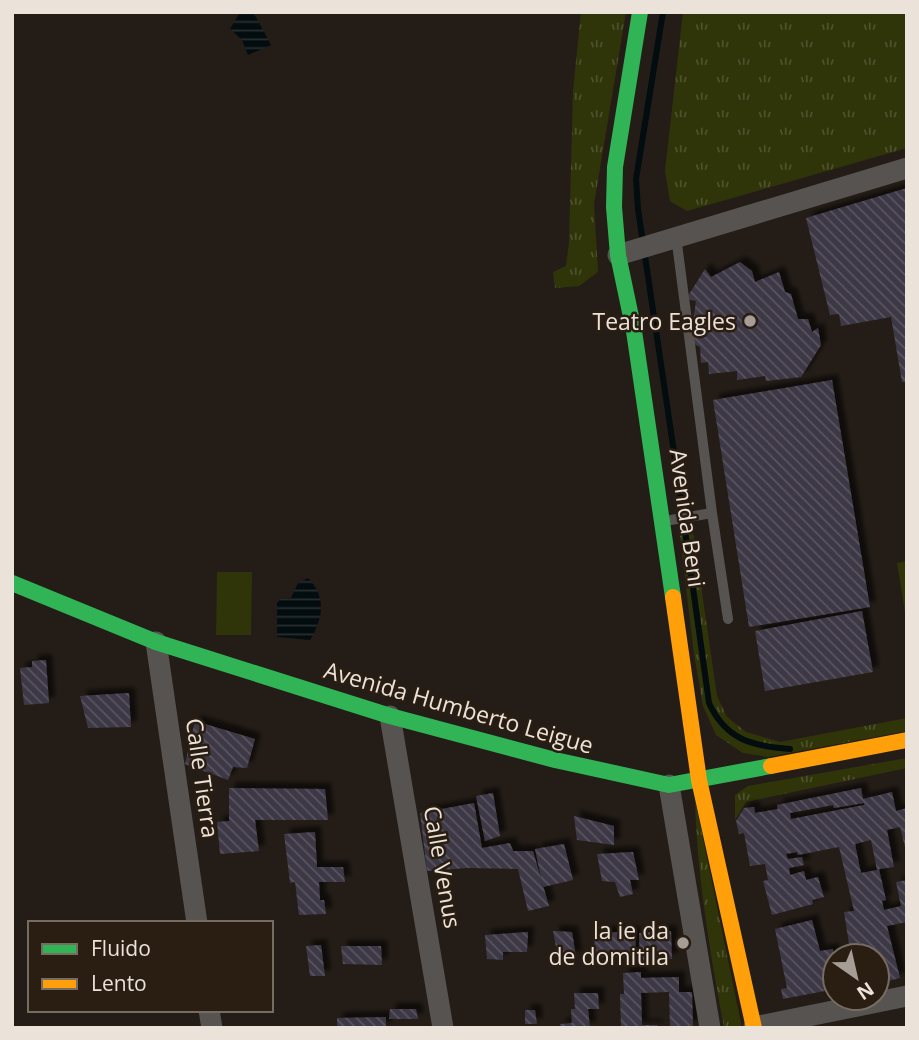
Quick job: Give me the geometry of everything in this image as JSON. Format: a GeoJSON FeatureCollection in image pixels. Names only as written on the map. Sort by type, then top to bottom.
{"type":"FeatureCollection","features":[{"type":"Feature","properties":{"kind":"street","name":"Avenida Beni"},"geometry":{"type":"LineString","coordinates":[[640,12],[615,167],[614,207],[624,254],[699,780],[754,1028]]}},
{"type":"Feature","properties":{"kind":"street"},"geometry":{"type":"LineString","coordinates":[[624,254],[907,168]]}},
{"type":"Feature","properties":{"kind":"street","name":"Avenida Humberto Leigue"},"geometry":{"type":"LineString","coordinates":[[12,583],[156,642],[390,716],[555,760],[669,785],[907,740]]}},
{"type":"Feature","properties":{"kind":"street","name":"Calle Tierra"},"geometry":{"type":"LineString","coordinates":[[156,642],[197,921]]}},
{"type":"Feature","properties":{"kind":"street","name":"Calle Venus"},"geometry":{"type":"LineString","coordinates":[[390,716],[443,1028]]}},
{"type":"Feature","properties":{"kind":"street"},"geometry":{"type":"LineString","coordinates":[[669,785],[710,1028]]}},
{"type":"Feature","properties":{"kind":"street"},"geometry":{"type":"LineString","coordinates":[[754,1028],[907,996]]}},
{"type":"Feature","properties":{"kind":"lane"},"geometry":{"type":"LineString","coordinates":[[675,237],[728,619]]}},
{"type":"Feature","properties":{"kind":"lane"},"geometry":{"type":"LineString","coordinates":[[662,522],[712,513]]}},
{"type":"Feature","properties":{"kind":"green space"},"geometry":{"type":"Polygon","coordinates":[[[581,12],[626,12],[594,204],[598,272],[579,286],[555,288],[553,272],[566,266],[569,243],[573,91],[581,12]]]}},
{"type":"Feature","properties":{"kind":"green space"},"geometry":{"type":"Polygon","coordinates":[[[683,12],[907,12],[907,148],[687,211],[670,201],[665,171],[683,12]]]}},
{"type":"Feature","properties":{"kind":"green space"},"geometry":{"type":"Polygon","coordinates":[[[679,529],[693,531],[717,696],[727,717],[746,732],[780,742],[907,718],[907,731],[768,757],[743,753],[716,735],[703,706],[679,529]]]}},
{"type":"Feature","properties":{"kind":"green space"},"geometry":{"type":"Polygon","coordinates":[[[907,561],[907,624],[897,563],[907,561]]]}},
{"type":"Feature","properties":{"kind":"green space"},"geometry":{"type":"Polygon","coordinates":[[[217,572],[252,572],[251,635],[216,635],[217,572]]]}},
{"type":"Feature","properties":{"kind":"green space"},"geometry":{"type":"Polygon","coordinates":[[[907,758],[907,768],[746,802],[735,820],[735,795],[748,786],[907,758]]]}},
{"type":"Feature","properties":{"kind":"green space"},"geometry":{"type":"Polygon","coordinates":[[[695,800],[742,1028],[724,1028],[701,886],[695,800]]]}},
{"type":"Feature","properties":{"kind":"shaded area"},"geometry":{"type":"Polygon","coordinates":[[[240,12],[251,12],[256,17],[271,45],[248,55],[242,40],[230,29],[240,12]]]}},
{"type":"Feature","properties":{"kind":"shaded area"},"geometry":{"type":"Polygon","coordinates":[[[308,578],[318,593],[321,608],[318,624],[310,640],[277,637],[277,603],[280,599],[291,598],[298,583],[308,578]]]}},
{"type":"Feature","properties":{"kind":"building"},"geometry":{"type":"Polygon","coordinates":[[[907,188],[907,382],[902,382],[891,317],[841,326],[839,314],[830,315],[806,218],[907,188]]]}},
{"type":"Feature","properties":{"kind":"building","name":"Teatro Eagles"},"geometry":{"type":"Polygon","coordinates":[[[740,262],[752,271],[755,282],[779,272],[785,292],[791,294],[798,319],[808,319],[812,332],[818,328],[821,345],[801,377],[766,381],[765,376],[737,380],[737,371],[709,374],[708,362],[701,363],[700,347],[690,342],[696,301],[686,299],[705,269],[711,277],[740,262]]]}},
{"type":"Feature","properties":{"kind":"building"},"geometry":{"type":"Polygon","coordinates":[[[832,380],[870,607],[749,627],[713,400],[832,380]]]}},
{"type":"Feature","properties":{"kind":"building"},"geometry":{"type":"Polygon","coordinates":[[[862,611],[873,672],[765,691],[755,631],[862,611]]]}},
{"type":"Feature","properties":{"kind":"building"},"geometry":{"type":"Polygon","coordinates":[[[46,660],[49,703],[24,705],[20,668],[32,667],[32,661],[46,660]]]}},
{"type":"Feature","properties":{"kind":"building"},"geometry":{"type":"Polygon","coordinates":[[[129,693],[131,727],[88,728],[80,696],[129,693]]]}},
{"type":"Feature","properties":{"kind":"building"},"geometry":{"type":"Polygon","coordinates":[[[195,721],[255,739],[247,768],[233,767],[228,780],[185,764],[195,721]]]}},
{"type":"Feature","properties":{"kind":"building"},"geometry":{"type":"Polygon","coordinates":[[[229,788],[325,789],[328,820],[255,820],[259,851],[220,854],[217,822],[229,821],[229,788]]]}},
{"type":"Feature","properties":{"kind":"building"},"geometry":{"type":"Polygon","coordinates":[[[861,788],[863,799],[892,792],[896,811],[907,808],[907,855],[900,827],[887,830],[894,867],[879,869],[886,900],[882,901],[884,910],[901,906],[896,882],[907,880],[907,922],[887,926],[891,942],[849,942],[844,912],[854,911],[839,847],[798,855],[797,852],[786,854],[788,859],[802,857],[804,865],[789,868],[790,875],[804,871],[806,880],[818,877],[824,897],[812,900],[813,904],[772,915],[763,881],[768,880],[765,864],[750,866],[744,833],[739,834],[736,821],[744,808],[754,807],[755,813],[778,809],[777,805],[861,788]],[[833,805],[790,813],[791,819],[864,805],[834,808],[833,805]],[[871,840],[855,844],[861,873],[877,870],[871,840]]]}},
{"type":"Feature","properties":{"kind":"building"},"geometry":{"type":"Polygon","coordinates":[[[493,793],[500,836],[485,841],[476,796],[493,793]]]}},
{"type":"Feature","properties":{"kind":"building"},"geometry":{"type":"Polygon","coordinates":[[[474,803],[482,848],[510,843],[513,851],[533,851],[549,906],[528,911],[518,869],[427,871],[420,813],[474,803]]]}},
{"type":"Feature","properties":{"kind":"building"},"geometry":{"type":"Polygon","coordinates":[[[574,816],[614,826],[614,845],[577,840],[574,816]]]}},
{"type":"Feature","properties":{"kind":"building"},"geometry":{"type":"Polygon","coordinates":[[[315,832],[317,867],[343,867],[345,882],[319,882],[320,900],[324,900],[326,914],[299,915],[295,882],[290,883],[284,834],[315,832]]]}},
{"type":"Feature","properties":{"kind":"building"},"geometry":{"type":"Polygon","coordinates":[[[564,844],[573,880],[543,887],[535,849],[564,844]]]}},
{"type":"Feature","properties":{"kind":"building"},"geometry":{"type":"Polygon","coordinates":[[[633,852],[639,880],[630,880],[633,894],[620,897],[615,882],[602,881],[597,854],[633,852]]]}},
{"type":"Feature","properties":{"kind":"building"},"geometry":{"type":"Polygon","coordinates":[[[812,920],[821,951],[821,992],[783,999],[781,989],[787,988],[775,929],[812,920]]]}},
{"type":"Feature","properties":{"kind":"building"},"geometry":{"type":"Polygon","coordinates":[[[553,931],[572,932],[576,957],[558,957],[553,931]]]}},
{"type":"Feature","properties":{"kind":"building"},"geometry":{"type":"Polygon","coordinates":[[[671,931],[672,959],[640,961],[639,933],[671,931]]]}},
{"type":"Feature","properties":{"kind":"building"},"geometry":{"type":"Polygon","coordinates":[[[528,932],[527,952],[503,952],[503,960],[487,959],[485,935],[528,932]]]}},
{"type":"Feature","properties":{"kind":"building"},"geometry":{"type":"Polygon","coordinates":[[[594,933],[635,933],[636,958],[595,957],[594,933]]]}},
{"type":"Feature","properties":{"kind":"building"},"geometry":{"type":"Polygon","coordinates":[[[891,942],[900,978],[891,980],[891,942]]]}},
{"type":"Feature","properties":{"kind":"building"},"geometry":{"type":"Polygon","coordinates":[[[321,945],[325,976],[310,976],[306,946],[321,945]]]}},
{"type":"Feature","properties":{"kind":"building"},"geometry":{"type":"Polygon","coordinates":[[[341,946],[381,946],[382,965],[343,964],[341,946]]]}},
{"type":"Feature","properties":{"kind":"building"},"geometry":{"type":"Polygon","coordinates":[[[641,972],[641,978],[679,977],[679,992],[692,992],[693,1026],[670,1027],[669,992],[641,993],[642,1025],[657,1025],[658,1028],[621,1028],[620,994],[624,994],[623,973],[641,972]]]}},
{"type":"Feature","properties":{"kind":"building"},"geometry":{"type":"Polygon","coordinates":[[[574,993],[598,993],[599,1009],[588,1009],[590,1028],[560,1028],[560,1024],[572,1023],[574,993]]]}},
{"type":"Feature","properties":{"kind":"building"},"geometry":{"type":"Polygon","coordinates":[[[390,1009],[416,1009],[418,1019],[389,1019],[390,1009]]]}},
{"type":"Feature","properties":{"kind":"building"},"geometry":{"type":"Polygon","coordinates":[[[525,1010],[535,1010],[537,1024],[525,1024],[525,1010]]]}},
{"type":"Feature","properties":{"kind":"building"},"geometry":{"type":"Polygon","coordinates":[[[386,1017],[386,1028],[337,1028],[337,1018],[386,1017]]]}},
{"type":"Feature","properties":{"kind":"waterway"},"geometry":{"type":"LineString","coordinates":[[663,12],[636,179],[638,209],[683,513]]}},
{"type":"Feature","properties":{"kind":"waterway"},"geometry":{"type":"LineString","coordinates":[[684,523],[709,703],[723,725],[742,739],[764,746],[790,749]]}},
{"type":"Feature","properties":{"kind":"traffic: fast"},"geometry":{"type":"LineString","coordinates":[[640,12],[615,167],[614,207],[618,255],[634,331],[673,597]]}},
{"type":"Feature","properties":{"kind":"traffic: fast"},"geometry":{"type":"LineString","coordinates":[[12,583],[156,642],[390,716],[555,760],[669,785],[771,766]]}},
{"type":"Feature","properties":{"kind":"traffic: slow"},"geometry":{"type":"LineString","coordinates":[[673,597],[699,780],[754,1028]]}},
{"type":"Feature","properties":{"kind":"traffic: slow"},"geometry":{"type":"LineString","coordinates":[[771,766],[907,740]]}},
{"type":"Feature","properties":{"kind":"place","name":"Teatro Eagles"},"geometry":{"type":"Point","coordinates":[750,321]}},
{"type":"Feature","properties":{"kind":"place","name":"la ie da de domitila"},"geometry":{"type":"Point","coordinates":[683,943]}}]}
